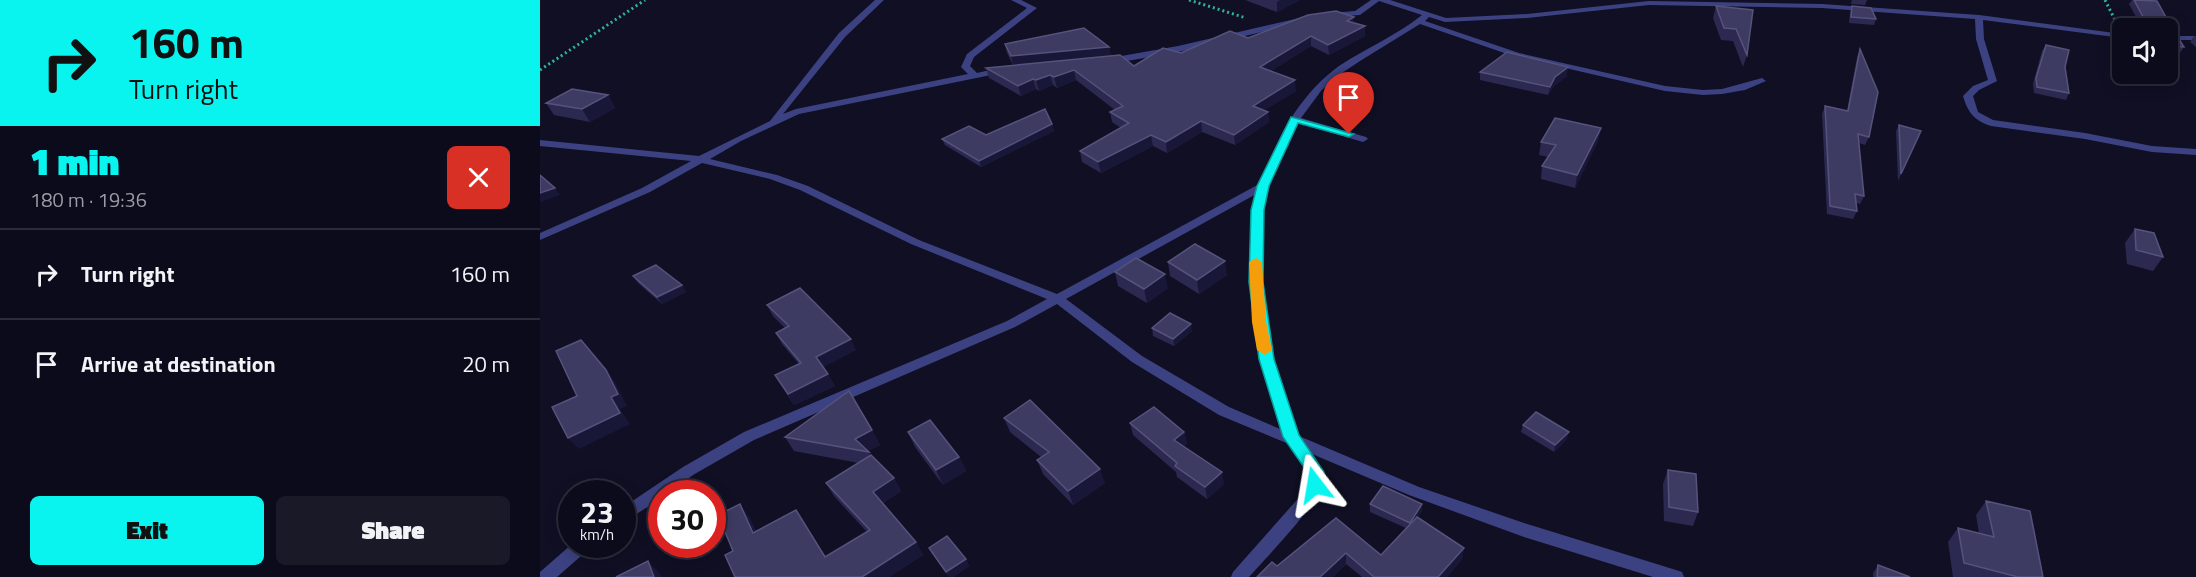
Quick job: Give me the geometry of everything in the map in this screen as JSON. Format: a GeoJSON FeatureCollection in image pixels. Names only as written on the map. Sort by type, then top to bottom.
{"type":"FeatureCollection","features":[{"type":"Feature","properties":{"kind":"street"},"geometry":{"type":"LineString","coordinates":[[773,121],[847,30],[880,0]]}},
{"type":"Feature","properties":{"kind":"street"},"geometry":{"type":"LineString","coordinates":[[974,74],[965,67],[970,56],[1033,8],[1015,0]]}},
{"type":"Feature","properties":{"kind":"street"},"geometry":{"type":"LineString","coordinates":[[1099,63],[1157,54],[1320,17],[1357,13],[1376,0]]}},
{"type":"Feature","properties":{"kind":"street"},"geometry":{"type":"LineString","coordinates":[[1382,0],[1505,51],[1656,87],[1723,93],[1738,91],[1762,81]]}},
{"type":"Feature","properties":{"kind":"street"},"geometry":{"type":"LineString","coordinates":[[1239,577],[1315,485],[1316,472],[1292,437],[1266,359],[1259,322],[1256,233],[1263,186],[1295,119],[1319,88],[1340,69],[1423,18],[1466,21],[1649,3],[1822,6],[1979,17],[2112,30]]}},
{"type":"Feature","properties":{"kind":"street"},"geometry":{"type":"LineString","coordinates":[[1979,17],[1980,39],[1993,81],[1976,88],[1968,96],[1971,111],[1977,117],[1991,123],[2085,136],[2152,149],[2196,152]]}},
{"type":"Feature","properties":{"kind":"street"},"geometry":{"type":"LineString","coordinates":[[2178,38],[2196,38]]}},
{"type":"Feature","properties":{"kind":"street"},"geometry":{"type":"LineString","coordinates":[[540,237],[646,190],[773,121],[809,109],[974,74],[1011,69]]}},
{"type":"Feature","properties":{"kind":"street"},"geometry":{"type":"LineString","coordinates":[[1295,119],[1364,139]]}},
{"type":"Feature","properties":{"kind":"street"},"geometry":{"type":"LineString","coordinates":[[540,143],[703,160],[804,188],[915,242],[1058,299],[1137,359],[1200,399],[1414,491],[1524,530],[1676,577]]}},
{"type":"Feature","properties":{"kind":"street"},"geometry":{"type":"LineString","coordinates":[[636,507],[688,471],[749,436],[1011,324],[1263,186]]}},
{"type":"Feature","properties":{"kind":"street"},"geometry":{"type":"LineString","coordinates":[[546,577],[567,558]]}},
{"type":"Feature","properties":{"kind":"path"},"geometry":{"type":"LineString","coordinates":[[540,70],[636,9],[645,0]]}},
{"type":"Feature","properties":{"kind":"path"},"geometry":{"type":"LineString","coordinates":[[1189,0],[1253,18]]}},
{"type":"Feature","properties":{"kind":"path"},"geometry":{"type":"LineString","coordinates":[[2105,0],[2114,18]]}},
{"type":"Feature","properties":{"kind":"building"},"geometry":{"type":"Polygon","coordinates":[[[2134,0],[2157,1],[2166,18],[2144,18],[2134,0]]]}},
{"type":"Feature","properties":{"kind":"building"},"geometry":{"type":"Polygon","coordinates":[[[1716,6],[1753,10],[1747,55],[1736,29],[1724,28],[1716,6]]]}},
{"type":"Feature","properties":{"kind":"building"},"geometry":{"type":"Polygon","coordinates":[[[1852,6],[1871,8],[1876,19],[1851,17],[1852,6]]]}},
{"type":"Feature","properties":{"kind":"building"},"geometry":{"type":"Polygon","coordinates":[[[1336,11],[1354,17],[1347,21],[1365,26],[1328,45],[1311,36],[1260,67],[1295,80],[1253,106],[1268,112],[1234,135],[1201,121],[1166,142],[1151,135],[1098,162],[1080,151],[1129,123],[1110,112],[1123,106],[1074,70],[1054,77],[1050,75],[1033,79],[1018,86],[986,68],[1120,55],[1134,66],[1163,48],[1181,53],[1230,31],[1248,38],[1308,15],[1336,11]]]}},
{"type":"Feature","properties":{"kind":"building"},"geometry":{"type":"Polygon","coordinates":[[[1084,28],[1109,47],[1011,56],[1005,44],[1084,28]]]}},
{"type":"Feature","properties":{"kind":"building"},"geometry":{"type":"Polygon","coordinates":[[[2178,38],[2184,47],[2178,47],[2178,38]]]}},
{"type":"Feature","properties":{"kind":"building"},"geometry":{"type":"Polygon","coordinates":[[[2046,45],[2069,50],[2065,67],[2069,93],[2037,87],[2036,78],[2046,45]]]}},
{"type":"Feature","properties":{"kind":"building"},"geometry":{"type":"Polygon","coordinates":[[[1860,49],[1878,92],[1869,137],[1858,134],[1864,196],[1855,194],[1857,211],[1830,206],[1825,106],[1848,111],[1860,49]]]}},
{"type":"Feature","properties":{"kind":"building"},"geometry":{"type":"Polygon","coordinates":[[[1507,52],[1568,67],[1555,77],[1550,87],[1480,72],[1507,52]]]}},
{"type":"Feature","properties":{"kind":"building"},"geometry":{"type":"Polygon","coordinates":[[[572,89],[608,95],[582,109],[546,103],[572,89]]]}},
{"type":"Feature","properties":{"kind":"building"},"geometry":{"type":"Polygon","coordinates":[[[1045,109],[1052,124],[979,161],[942,139],[969,126],[986,135],[1045,109]]]}},
{"type":"Feature","properties":{"kind":"building"},"geometry":{"type":"Polygon","coordinates":[[[1555,118],[1601,128],[1577,175],[1542,166],[1556,145],[1541,142],[1555,118]]]}},
{"type":"Feature","properties":{"kind":"building"},"geometry":{"type":"Polygon","coordinates":[[[1899,125],[1921,131],[1901,174],[1899,125]]]}},
{"type":"Feature","properties":{"kind":"building"},"geometry":{"type":"Polygon","coordinates":[[[540,175],[555,188],[540,193],[540,175]]]}},
{"type":"Feature","properties":{"kind":"building"},"geometry":{"type":"Polygon","coordinates":[[[2135,229],[2154,233],[2163,257],[2136,250],[2135,229]]]}},
{"type":"Feature","properties":{"kind":"building"},"geometry":{"type":"Polygon","coordinates":[[[1195,244],[1225,261],[1197,280],[1168,262],[1195,244]]]}},
{"type":"Feature","properties":{"kind":"building"},"geometry":{"type":"Polygon","coordinates":[[[1136,258],[1165,274],[1144,289],[1115,272],[1136,258]]]}},
{"type":"Feature","properties":{"kind":"building"},"geometry":{"type":"Polygon","coordinates":[[[656,265],[682,285],[657,297],[633,276],[656,265]]]}},
{"type":"Feature","properties":{"kind":"building"},"geometry":{"type":"Polygon","coordinates":[[[800,288],[851,339],[816,357],[828,374],[788,394],[775,375],[801,363],[776,333],[789,326],[767,305],[800,288]]]}},
{"type":"Feature","properties":{"kind":"building"},"geometry":{"type":"Polygon","coordinates":[[[1170,313],[1191,324],[1173,339],[1152,328],[1170,313]]]}},
{"type":"Feature","properties":{"kind":"building"},"geometry":{"type":"Polygon","coordinates":[[[581,340],[606,370],[618,394],[611,397],[620,413],[568,438],[552,407],[577,396],[556,351],[581,340]]]}},
{"type":"Feature","properties":{"kind":"building"},"geometry":{"type":"Polygon","coordinates":[[[849,391],[872,430],[855,439],[869,452],[785,437],[849,391]]]}},
{"type":"Feature","properties":{"kind":"building"},"geometry":{"type":"Polygon","coordinates":[[[1030,400],[1100,469],[1068,491],[1037,460],[1049,452],[1004,418],[1030,400]]]}},
{"type":"Feature","properties":{"kind":"building"},"geometry":{"type":"Polygon","coordinates":[[[1154,407],[1184,432],[1174,440],[1222,472],[1205,487],[1175,466],[1177,463],[1130,423],[1154,407]]]}},
{"type":"Feature","properties":{"kind":"building"},"geometry":{"type":"Polygon","coordinates":[[[1536,412],[1569,432],[1555,445],[1523,425],[1536,412]]]}},
{"type":"Feature","properties":{"kind":"building"},"geometry":{"type":"Polygon","coordinates":[[[930,420],[959,457],[936,470],[908,432],[930,420]]]}},
{"type":"Feature","properties":{"kind":"building"},"geometry":{"type":"Polygon","coordinates":[[[871,455],[894,478],[873,492],[916,542],[862,577],[735,577],[726,557],[726,554],[733,551],[726,534],[726,511],[740,504],[753,533],[796,510],[825,557],[870,530],[826,483],[871,455]]]}},
{"type":"Feature","properties":{"kind":"building"},"geometry":{"type":"Polygon","coordinates":[[[1668,470],[1696,474],[1698,512],[1669,507],[1668,470]]]}},
{"type":"Feature","properties":{"kind":"building"},"geometry":{"type":"Polygon","coordinates":[[[1383,486],[1422,504],[1410,523],[1370,504],[1383,486]]]}},
{"type":"Feature","properties":{"kind":"building"},"geometry":{"type":"Polygon","coordinates":[[[1986,501],[2030,511],[2043,577],[2018,577],[1964,563],[1958,528],[1994,537],[1986,501]]]}},
{"type":"Feature","properties":{"kind":"building"},"geometry":{"type":"Polygon","coordinates":[[[1417,517],[1464,548],[1438,577],[1374,577],[1346,553],[1320,577],[1257,577],[1272,562],[1277,566],[1336,518],[1381,555],[1417,517]]]}},
{"type":"Feature","properties":{"kind":"building"},"geometry":{"type":"Polygon","coordinates":[[[947,536],[966,559],[946,572],[929,548],[947,536]]]}},
{"type":"Feature","properties":{"kind":"building"},"geometry":{"type":"Polygon","coordinates":[[[648,561],[654,577],[616,577],[648,561]]]}},
{"type":"Feature","properties":{"kind":"building"},"geometry":{"type":"Polygon","coordinates":[[[1878,565],[1910,577],[1877,577],[1878,565]]]}},
{"type":"Feature","properties":{"kind":"slow traffic"},"geometry":{"type":"LineString","coordinates":[[1256,262],[1259,322],[1265,350]]}},
{"type":"Feature","properties":{"kind":"route"},"geometry":{"type":"LineString","coordinates":[[1315,485],[1316,472],[1292,437],[1266,359],[1259,322],[1256,282],[1257,210],[1263,186],[1295,119],[1349,134]]}}]}
